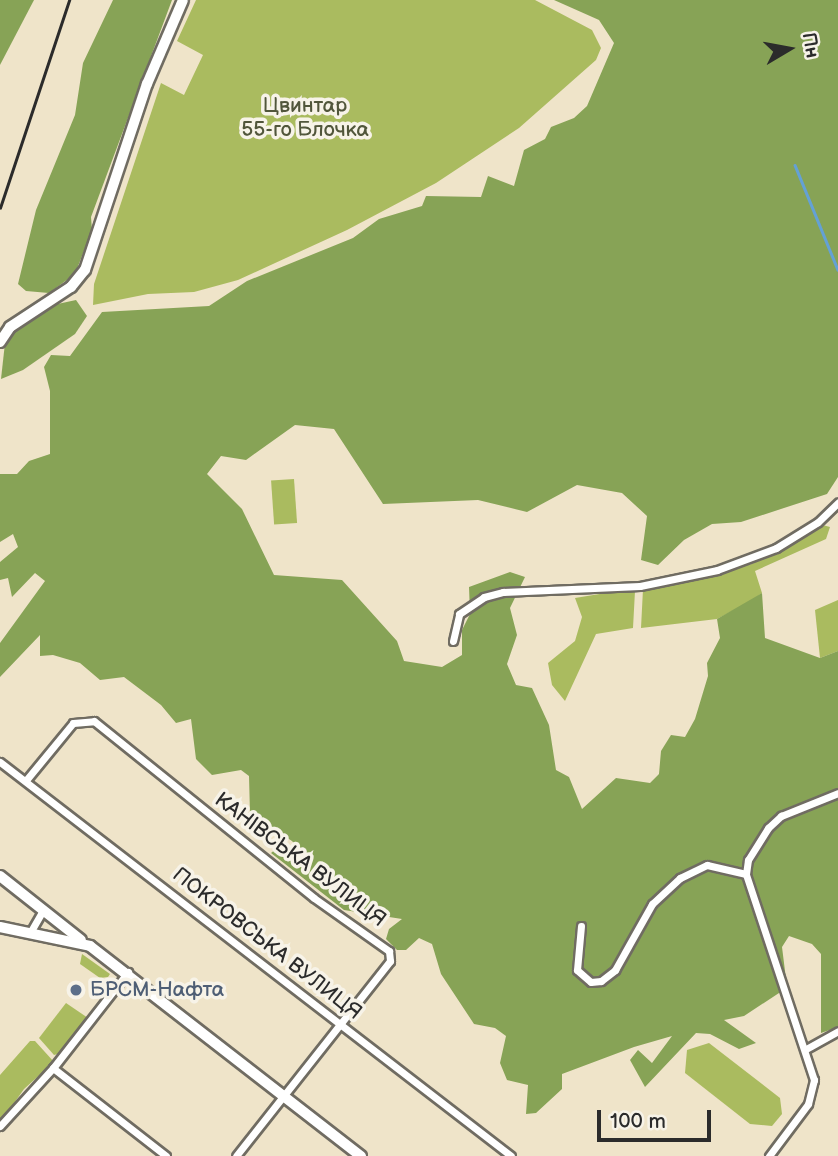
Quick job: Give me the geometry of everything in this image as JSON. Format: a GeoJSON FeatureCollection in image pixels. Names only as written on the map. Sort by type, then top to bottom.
{"type":"FeatureCollection","features":[{"type":"Feature","properties":{"kind":"street"},"geometry":{"type":"LineString","coordinates":[[0,342],[10,327],[71,287],[85,270],[147,84],[183,0]]}},
{"type":"Feature","properties":{"kind":"street"},"geometry":{"type":"LineString","coordinates":[[453,641],[459,614],[484,597],[503,592],[640,586],[717,570],[776,548],[818,523],[838,503]]}},
{"type":"Feature","properties":{"kind":"street","name":"КАНІВСЬКА ВУЛИЦЯ"},"geometry":{"type":"LineString","coordinates":[[27,779],[73,723],[84,718],[100,725],[314,898],[389,951],[390,961],[236,1156]]}},
{"type":"Feature","properties":{"kind":"street","name":"ПОКРОВСЬКА ВУЛИЦЯ"},"geometry":{"type":"LineString","coordinates":[[0,762],[27,779],[511,1156]]}},
{"type":"Feature","properties":{"kind":"street"},"geometry":{"type":"LineString","coordinates":[[769,1156],[814,1091],[806,1049],[747,874],[756,845],[775,822],[796,807],[838,793]]}},
{"type":"Feature","properties":{"kind":"street"},"geometry":{"type":"LineString","coordinates":[[581,926],[577,970],[591,982],[601,981],[615,970],[652,904],[680,878],[707,865],[747,874]]}},
{"type":"Feature","properties":{"kind":"street"},"geometry":{"type":"LineString","coordinates":[[0,876],[128,972],[361,1156]]}},
{"type":"Feature","properties":{"kind":"street"},"geometry":{"type":"LineString","coordinates":[[31,931],[43,910]]}},
{"type":"Feature","properties":{"kind":"street"},"geometry":{"type":"LineString","coordinates":[[0,927],[31,931],[90,946]]}},
{"type":"Feature","properties":{"kind":"street"},"geometry":{"type":"LineString","coordinates":[[0,1126],[53,1068],[128,972]]}},
{"type":"Feature","properties":{"kind":"street"},"geometry":{"type":"LineString","coordinates":[[806,1049],[838,1031]]}},
{"type":"Feature","properties":{"kind":"street"},"geometry":{"type":"LineString","coordinates":[[53,1068],[166,1156]]}},
{"type":"Feature","properties":{"kind":"green space"},"geometry":{"type":"Polygon","coordinates":[[[0,0],[34,0],[0,65],[0,0]]]}},
{"type":"Feature","properties":{"kind":"green space"},"geometry":{"type":"Polygon","coordinates":[[[113,0],[172,0],[91,217],[92,230],[75,274],[49,293],[26,291],[18,284],[36,210],[75,115],[83,63],[113,0]]]}},
{"type":"Feature","properties":{"kind":"green space","name":"Цвинтар 55-го Блочка"},"geometry":{"type":"Polygon","coordinates":[[[196,0],[535,0],[592,30],[601,48],[596,60],[519,128],[436,183],[347,230],[238,280],[194,292],[148,294],[93,305],[94,284],[161,83],[184,95],[203,55],[177,41],[196,0]]]}},
{"type":"Feature","properties":{"kind":"green space"},"geometry":{"type":"Polygon","coordinates":[[[554,0],[838,0],[838,477],[827,494],[741,522],[712,524],[684,540],[658,565],[641,560],[647,516],[622,493],[577,485],[527,512],[478,500],[383,504],[334,429],[295,425],[246,460],[221,456],[207,474],[242,509],[274,575],[342,580],[397,641],[404,661],[442,667],[462,655],[462,630],[470,614],[469,587],[510,572],[525,577],[510,608],[517,635],[507,664],[516,685],[532,688],[549,725],[556,770],[569,777],[582,809],[616,778],[650,783],[659,774],[661,751],[671,735],[685,737],[695,719],[708,676],[707,663],[720,638],[717,619],[762,593],[765,638],[820,658],[838,651],[838,1027],[821,1033],[821,954],[812,944],[789,936],[782,947],[786,979],[779,993],[744,1016],[724,1020],[756,1043],[739,1049],[710,1034],[696,1033],[645,1087],[630,1060],[638,1050],[652,1063],[672,1036],[634,1047],[562,1074],[562,1089],[536,1113],[526,1114],[528,1085],[507,1080],[500,1063],[506,1036],[495,1028],[474,1024],[441,974],[432,944],[419,938],[406,950],[397,950],[386,939],[389,929],[402,919],[344,910],[271,853],[276,849],[304,868],[304,855],[292,841],[250,814],[249,776],[241,770],[212,775],[196,759],[191,719],[176,723],[161,705],[124,677],[100,680],[80,663],[53,655],[40,656],[40,635],[0,677],[0,643],[45,581],[35,573],[12,597],[8,578],[0,580],[0,562],[18,547],[13,534],[0,542],[0,474],[17,474],[29,461],[50,454],[50,391],[44,367],[51,355],[70,356],[102,312],[209,306],[247,281],[353,238],[379,219],[422,206],[426,196],[481,197],[488,176],[514,186],[524,150],[545,139],[551,127],[574,118],[587,106],[614,43],[599,20],[554,0]]]}},
{"type":"Feature","properties":{"kind":"green space"},"geometry":{"type":"Polygon","coordinates":[[[76,300],[87,316],[75,334],[23,370],[1,379],[5,343],[22,324],[53,305],[76,300]]]}},
{"type":"Feature","properties":{"kind":"green space"},"geometry":{"type":"Polygon","coordinates":[[[294,479],[297,523],[274,524],[271,481],[294,479]]]}},
{"type":"Feature","properties":{"kind":"green space"},"geometry":{"type":"Polygon","coordinates":[[[819,524],[830,527],[826,539],[755,571],[762,593],[751,601],[717,619],[641,628],[643,589],[752,564],[819,524]]]}},
{"type":"Feature","properties":{"kind":"green space"},"geometry":{"type":"Polygon","coordinates":[[[624,590],[635,591],[633,628],[596,634],[565,701],[552,685],[548,663],[575,641],[582,617],[575,598],[624,590]]]}},
{"type":"Feature","properties":{"kind":"green space"},"geometry":{"type":"Polygon","coordinates":[[[838,600],[838,651],[820,658],[815,610],[838,600]]]}},
{"type":"Feature","properties":{"kind":"green space"},"geometry":{"type":"Polygon","coordinates":[[[82,954],[110,974],[108,977],[100,978],[80,964],[82,954]]]}},
{"type":"Feature","properties":{"kind":"green space"},"geometry":{"type":"Polygon","coordinates":[[[66,1003],[88,1018],[61,1053],[54,1055],[39,1038],[66,1003]]]}},
{"type":"Feature","properties":{"kind":"green space"},"geometry":{"type":"Polygon","coordinates":[[[30,1041],[35,1041],[54,1062],[24,1089],[0,1123],[0,1075],[30,1041]]]}},
{"type":"Feature","properties":{"kind":"green space"},"geometry":{"type":"Polygon","coordinates":[[[709,1043],[780,1098],[782,1114],[772,1126],[750,1124],[685,1073],[687,1050],[709,1043]]]}},
{"type":"Feature","properties":{"kind":"waterway"},"geometry":{"type":"LineString","coordinates":[[795,165],[838,270]]}},
{"type":"Feature","properties":{"kind":"railway"},"geometry":{"type":"LineString","coordinates":[[0,208],[69,0]]}},
{"type":"Feature","properties":{"kind":"place","name":"БРСМ-Нафта"},"geometry":{"type":"Point","coordinates":[76,990]}}]}
